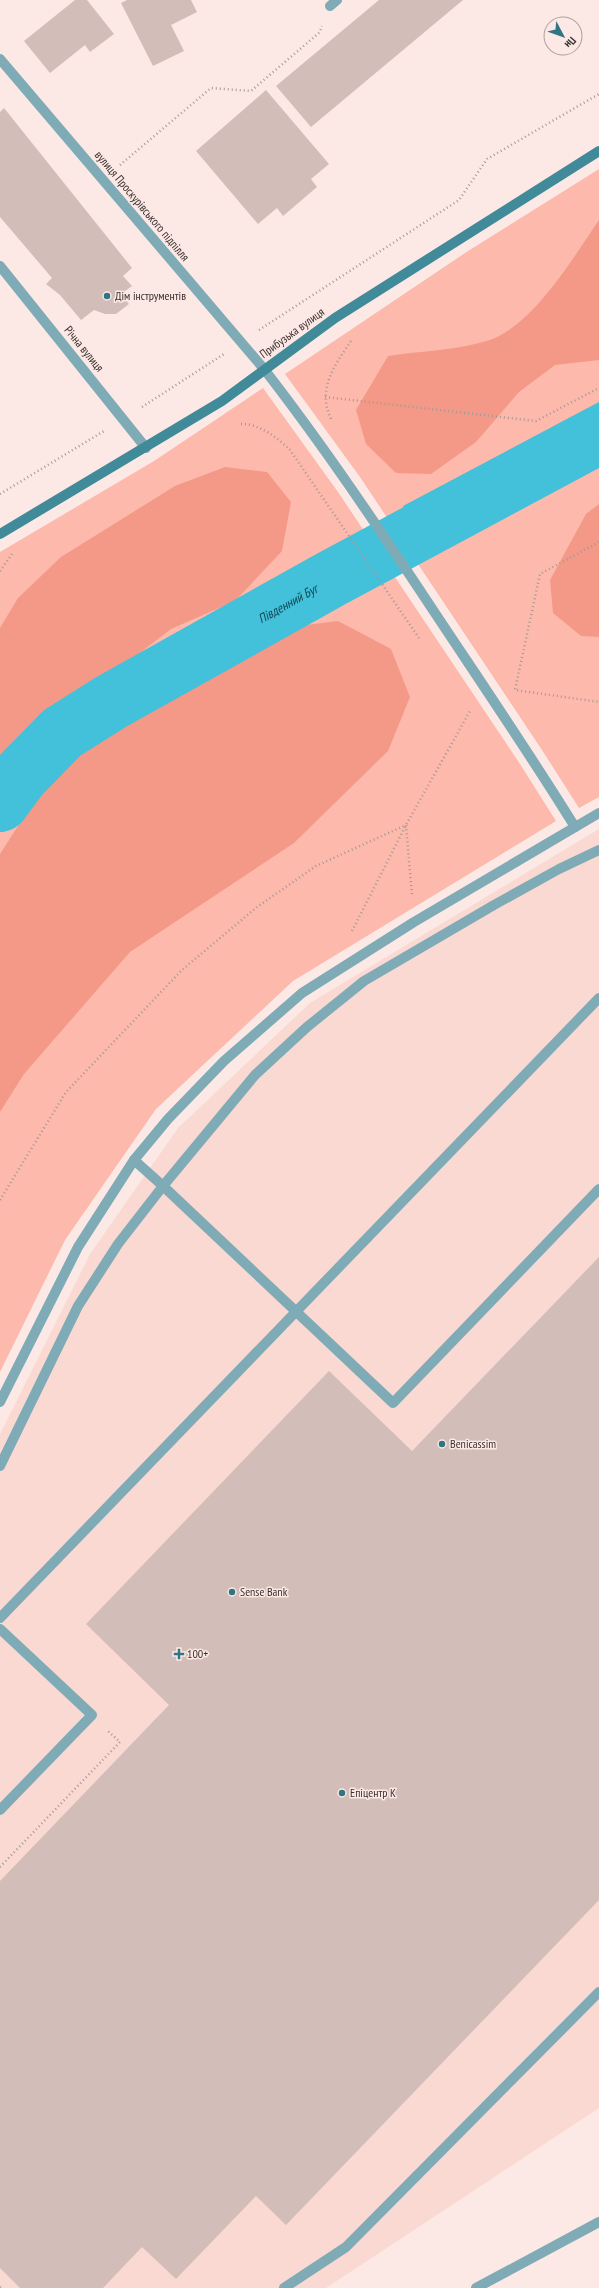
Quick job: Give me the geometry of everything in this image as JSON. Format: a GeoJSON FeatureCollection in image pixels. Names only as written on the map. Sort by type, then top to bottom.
{"type":"FeatureCollection","features":[{"type":"Feature","properties":{"kind":"street","name":"вулиця Проскурівського підпілля"},"geometry":{"type":"LineString","coordinates":[[0,59],[264,369],[349,484],[531,757],[575,827]]}},
{"type":"Feature","properties":{"kind":"street","name":"Прибузька вулиця"},"geometry":{"type":"LineString","coordinates":[[0,534],[146,448],[222,401],[335,318],[599,151]]}},
{"type":"Feature","properties":{"kind":"street","name":"Річна вулиця"},"geometry":{"type":"LineString","coordinates":[[0,266],[146,448]]}},
{"type":"Feature","properties":{"kind":"street"},"geometry":{"type":"LineString","coordinates":[[0,1402],[78,1247],[134,1160],[168,1119],[224,1061],[302,993],[414,922],[599,813]]}},
{"type":"Feature","properties":{"kind":"street"},"geometry":{"type":"LineString","coordinates":[[0,1466],[78,1306],[118,1244],[163,1186],[255,1075],[307,1027],[364,981],[494,904],[558,869],[599,850]]}},
{"type":"Feature","properties":{"kind":"street"},"geometry":{"type":"LineString","coordinates":[[0,1618],[599,998]]}},
{"type":"Feature","properties":{"kind":"street"},"geometry":{"type":"LineString","coordinates":[[134,1160],[298,1311],[393,1403],[599,1189]]}},
{"type":"Feature","properties":{"kind":"street"},"geometry":{"type":"LineString","coordinates":[[0,1629],[92,1715],[0,1810]]}},
{"type":"Feature","properties":{"kind":"street"},"geometry":{"type":"LineString","coordinates":[[284,2288],[346,2247],[599,1992]]}},
{"type":"Feature","properties":{"kind":"street"},"geometry":{"type":"LineString","coordinates":[[476,2288],[599,2222]]}},
{"type":"Feature","properties":{"kind":"path"},"geometry":{"type":"LineString","coordinates":[[104,181],[138,148],[211,88],[251,91],[320,32],[333,3]]}},
{"type":"Feature","properties":{"kind":"path"},"geometry":{"type":"LineString","coordinates":[[0,494],[123,419],[459,200],[487,159],[599,94]]}},
{"type":"Feature","properties":{"kind":"path"},"geometry":{"type":"LineString","coordinates":[[335,424],[327,410],[325,397],[328,376],[351,342]]}},
{"type":"Feature","properties":{"kind":"path"},"geometry":{"type":"LineString","coordinates":[[325,397],[536,421],[599,388]]}},
{"type":"Feature","properties":{"kind":"path"},"geometry":{"type":"LineString","coordinates":[[241,424],[253,426],[280,441],[290,450],[326,500],[419,638]]}},
{"type":"Feature","properties":{"kind":"path"},"geometry":{"type":"LineString","coordinates":[[599,542],[540,574],[515,690],[599,702]]}},
{"type":"Feature","properties":{"kind":"path"},"geometry":{"type":"LineString","coordinates":[[0,571],[15,550]]}},
{"type":"Feature","properties":{"kind":"path"},"geometry":{"type":"LineString","coordinates":[[352,931],[406,824],[470,711]]}},
{"type":"Feature","properties":{"kind":"path"},"geometry":{"type":"LineString","coordinates":[[406,824],[412,895]]}},
{"type":"Feature","properties":{"kind":"path"},"geometry":{"type":"LineString","coordinates":[[0,1200],[66,1092],[182,970],[257,907],[316,866],[406,824]]}},
{"type":"Feature","properties":{"kind":"path"},"geometry":{"type":"LineString","coordinates":[[0,1867],[120,1742],[92,1715]]}},
{"type":"Feature","properties":{"kind":"shaded area"},"geometry":{"type":"Polygon","coordinates":[[[599,169],[599,797],[579,808],[360,477],[285,374],[465,253],[599,169]]]}},
{"type":"Feature","properties":{"kind":"shaded area"},"geometry":{"type":"Polygon","coordinates":[[[599,220],[599,360],[555,365],[519,392],[476,442],[431,474],[396,473],[366,444],[356,410],[388,356],[466,346],[490,340],[506,332],[522,320],[537,305],[565,270],[599,220]]]}},
{"type":"Feature","properties":{"kind":"shaded area"},"geometry":{"type":"Polygon","coordinates":[[[263,388],[338,492],[520,764],[556,821],[293,981],[156,1109],[65,1240],[0,1372],[0,552],[154,461],[263,388]]]}},
{"type":"Feature","properties":{"kind":"shaded area"},"geometry":{"type":"Polygon","coordinates":[[[225,467],[267,472],[291,502],[282,551],[235,601],[171,629],[76,702],[0,772],[0,628],[18,598],[61,557],[175,486],[225,467]]]}},
{"type":"Feature","properties":{"kind":"shaded area"},"geometry":{"type":"Polygon","coordinates":[[[599,504],[599,637],[581,636],[553,613],[550,580],[586,514],[599,504]]]}},
{"type":"Feature","properties":{"kind":"shaded area"},"geometry":{"type":"Polygon","coordinates":[[[338,621],[391,649],[410,697],[388,751],[294,843],[130,952],[24,1074],[0,1112],[0,854],[38,795],[95,741],[202,675],[298,626],[338,621]]]}},
{"type":"Feature","properties":{"kind":"shaded area"},"geometry":{"type":"Polygon","coordinates":[[[599,829],[599,2108],[326,2288],[0,2288],[0,1434],[90,1254],[178,1128],[310,1003],[599,829]]]}},
{"type":"Feature","properties":{"kind":"water"},"geometry":{"type":"Polygon","coordinates":[[[599,402],[599,457],[430,548],[403,506],[599,402]]]}},
{"type":"Feature","properties":{"kind":"building"},"geometry":{"type":"Polygon","coordinates":[[[75,0],[87,0],[114,34],[90,52],[85,45],[50,73],[24,41],[75,0]]]}},
{"type":"Feature","properties":{"kind":"building"},"geometry":{"type":"Polygon","coordinates":[[[127,0],[191,0],[197,12],[171,25],[184,51],[153,66],[121,3],[127,0]]]}},
{"type":"Feature","properties":{"kind":"building"},"geometry":{"type":"Polygon","coordinates":[[[379,0],[463,0],[311,127],[276,86],[379,0]]]}},
{"type":"Feature","properties":{"kind":"building"},"geometry":{"type":"Polygon","coordinates":[[[266,90],[329,164],[311,179],[317,187],[283,216],[277,208],[258,224],[196,151],[266,90]]]}},
{"type":"Feature","properties":{"kind":"building"},"geometry":{"type":"Polygon","coordinates":[[[4,108],[132,268],[123,276],[132,286],[121,294],[129,304],[116,314],[105,314],[94,310],[81,320],[60,295],[46,284],[52,278],[0,217],[0,112],[4,108]]]}},
{"type":"Feature","properties":{"kind":"building","name":"Епіцентр К"},"geometry":{"type":"Polygon","coordinates":[[[599,1257],[599,1900],[286,2225],[256,2196],[176,2279],[142,2247],[103,2288],[20,2288],[0,2268],[0,1881],[169,1705],[86,1624],[329,1371],[412,1451],[599,1257]]]}},
{"type":"Feature","properties":{"kind":"waterway","name":"Південний Буг"},"geometry":{"type":"LineString","coordinates":[[0,803],[20,776],[62,733],[111,702],[331,579],[599,435]]}},
{"type":"Feature","properties":{"kind":"place","name":"Дім інструментів"},"geometry":{"type":"Point","coordinates":[107,296]}},
{"type":"Feature","properties":{"kind":"place","name":"Benicassim"},"geometry":{"type":"Point","coordinates":[442,1444]}},
{"type":"Feature","properties":{"kind":"place","name":"Sense Bank"},"geometry":{"type":"Point","coordinates":[232,1592]}},
{"type":"Feature","properties":{"kind":"place","name":"100+"},"geometry":{"type":"Point","coordinates":[179,1654]}},
{"type":"Feature","properties":{"kind":"place","name":"Епіцентр К"},"geometry":{"type":"Point","coordinates":[342,1793]}}]}
